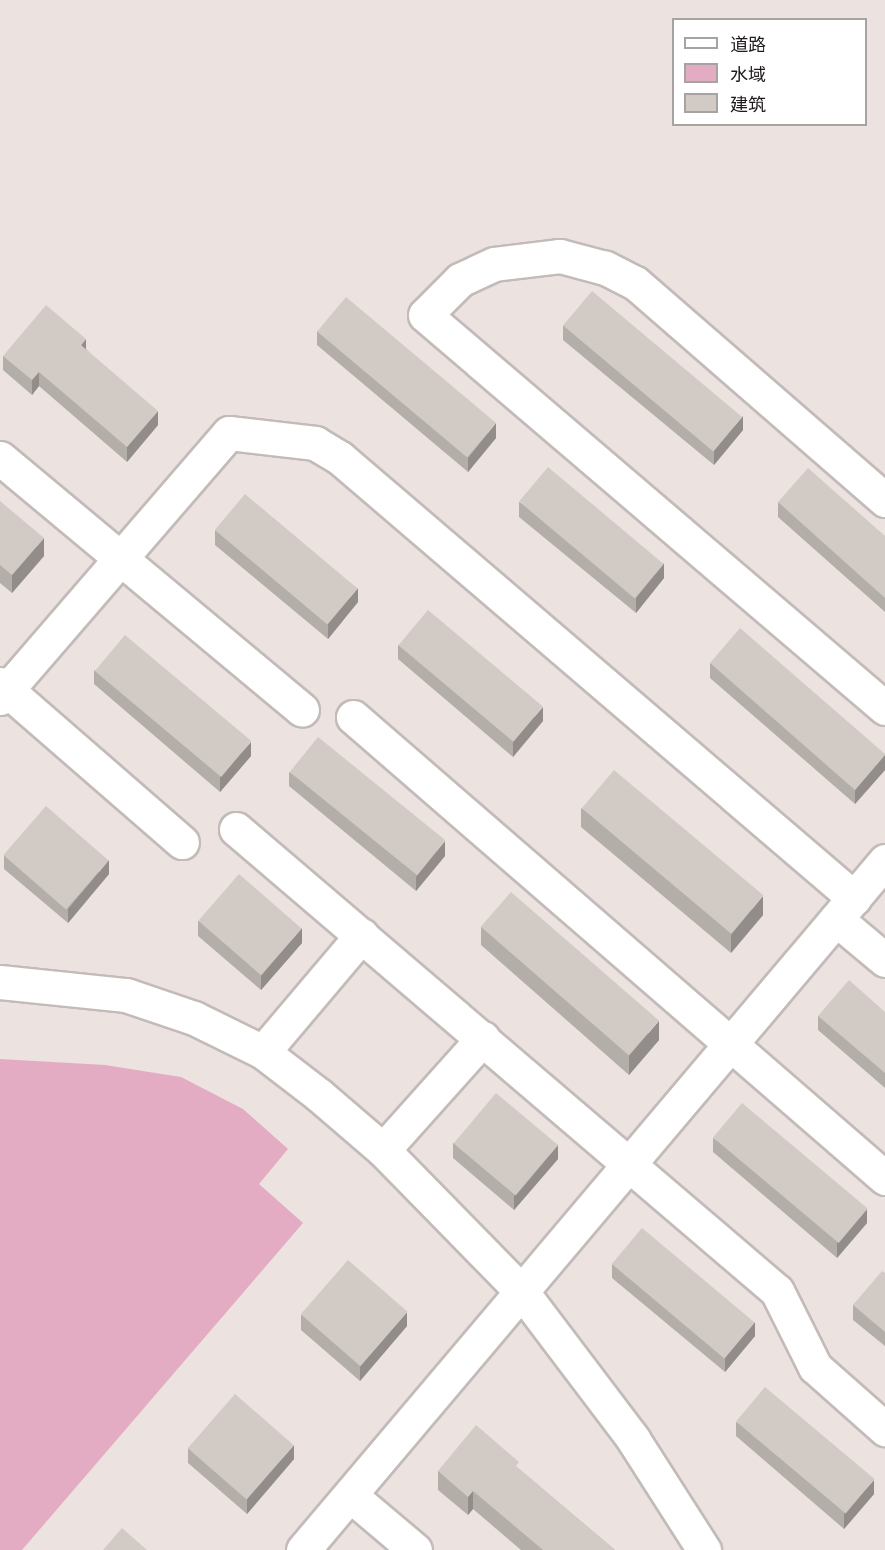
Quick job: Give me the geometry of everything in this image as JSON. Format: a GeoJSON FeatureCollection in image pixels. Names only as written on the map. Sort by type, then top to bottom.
{"type":"FeatureCollection","features":[{"type":"Feature","properties":{"kind":"lane"},"geometry":{"type":"LineString","coordinates":[[885,500],[635,283],[605,268],[560,256],[494,264],[460,280],[425,315],[885,708]]}},
{"type":"Feature","properties":{"kind":"lane"},"geometry":{"type":"LineString","coordinates":[[182,842],[2,691],[229,433],[315,443],[340,458],[845,908],[885,960]]}},
{"type":"Feature","properties":{"kind":"lane"},"geometry":{"type":"LineString","coordinates":[[0,458],[302,710]]}},
{"type":"Feature","properties":{"kind":"lane"},"geometry":{"type":"LineString","coordinates":[[353,717],[885,1178]]}},
{"type":"Feature","properties":{"kind":"lane"},"geometry":{"type":"LineString","coordinates":[[236,829],[630,1163],[777,1291],[824,1379],[885,1429]]}},
{"type":"Feature","properties":{"kind":"lane"},"geometry":{"type":"LineString","coordinates":[[303,1550],[885,861]]}},
{"type":"Feature","properties":{"kind":"lane"},"geometry":{"type":"LineString","coordinates":[[262,1052],[362,935]]}},
{"type":"Feature","properties":{"kind":"lane"},"geometry":{"type":"LineString","coordinates":[[0,982],[126,995],[194,1018],[262,1052],[383,1150],[522,1292],[633,1439],[704,1550]]}},
{"type":"Feature","properties":{"kind":"lane"},"geometry":{"type":"LineString","coordinates":[[383,1150],[483,1038]]}},
{"type":"Feature","properties":{"kind":"lane"},"geometry":{"type":"LineString","coordinates":[[350,1495],[415,1550]]}},
{"type":"Feature","properties":{"kind":"water"},"geometry":{"type":"Polygon","coordinates":[[[0,1059],[105,1065],[181,1077],[243,1109],[288,1149],[259,1184],[303,1223],[22,1550],[0,1550],[0,1059]]]}},
{"type":"Feature","properties":{"kind":"building"},"geometry":{"type":"Polygon","coordinates":[[[592,291],[742,417],[713,451],[563,325],[592,291]]]}},
{"type":"Feature","properties":{"kind":"building"},"geometry":{"type":"Polygon","coordinates":[[[346,297],[496,423],[467,457],[317,331],[346,297]]]}},
{"type":"Feature","properties":{"kind":"building"},"geometry":{"type":"Polygon","coordinates":[[[46,305],[86,339],[81,345],[158,411],[127,447],[39,372],[32,380],[3,356],[46,305]]]}},
{"type":"Feature","properties":{"kind":"building"},"geometry":{"type":"Polygon","coordinates":[[[548,467],[664,564],[635,599],[519,501],[548,467]]]}},
{"type":"Feature","properties":{"kind":"building"},"geometry":{"type":"Polygon","coordinates":[[[808,468],[885,536],[885,598],[778,502],[808,468]]]}},
{"type":"Feature","properties":{"kind":"building"},"geometry":{"type":"Polygon","coordinates":[[[245,494],[358,588],[327,624],[215,530],[245,494]]]}},
{"type":"Feature","properties":{"kind":"building"},"geometry":{"type":"Polygon","coordinates":[[[0,501],[44,538],[12,575],[0,565],[0,501]]]}},
{"type":"Feature","properties":{"kind":"building"},"geometry":{"type":"Polygon","coordinates":[[[428,610],[543,706],[513,742],[398,645],[428,610]]]}},
{"type":"Feature","properties":{"kind":"building"},"geometry":{"type":"Polygon","coordinates":[[[740,628],[885,754],[855,790],[710,663],[740,628]]]}},
{"type":"Feature","properties":{"kind":"building"},"geometry":{"type":"Polygon","coordinates":[[[125,635],[251,741],[221,777],[95,671],[125,635]]]}},
{"type":"Feature","properties":{"kind":"building"},"geometry":{"type":"Polygon","coordinates":[[[318,737],[445,840],[417,875],[290,772],[318,737]]]}},
{"type":"Feature","properties":{"kind":"building"},"geometry":{"type":"Polygon","coordinates":[[[614,770],[763,895],[731,934],[582,808],[614,770]]]}},
{"type":"Feature","properties":{"kind":"building"},"geometry":{"type":"Polygon","coordinates":[[[46,806],[109,860],[66,910],[3,855],[46,806]]]}},
{"type":"Feature","properties":{"kind":"building"},"geometry":{"type":"Polygon","coordinates":[[[239,874],[302,928],[261,975],[198,921],[239,874]]]}},
{"type":"Feature","properties":{"kind":"building"},"geometry":{"type":"Polygon","coordinates":[[[511,892],[659,1021],[629,1055],[481,927],[511,892]]]}},
{"type":"Feature","properties":{"kind":"building"},"geometry":{"type":"Polygon","coordinates":[[[849,980],[885,1012],[885,1073],[818,1016],[849,980]]]}},
{"type":"Feature","properties":{"kind":"building"},"geometry":{"type":"Polygon","coordinates":[[[496,1093],[558,1145],[516,1196],[454,1144],[496,1093]]]}},
{"type":"Feature","properties":{"kind":"building"},"geometry":{"type":"Polygon","coordinates":[[[742,1103],[868,1208],[839,1243],[713,1137],[742,1103]]]}},
{"type":"Feature","properties":{"kind":"building"},"geometry":{"type":"Polygon","coordinates":[[[642,1228],[755,1322],[724,1358],[612,1264],[642,1228]]]}},
{"type":"Feature","properties":{"kind":"building"},"geometry":{"type":"Polygon","coordinates":[[[348,1260],[408,1312],[360,1366],[301,1314],[348,1260]]]}},
{"type":"Feature","properties":{"kind":"building"},"geometry":{"type":"Polygon","coordinates":[[[882,1271],[885,1273],[885,1332],[853,1305],[882,1271]]]}},
{"type":"Feature","properties":{"kind":"building"},"geometry":{"type":"Polygon","coordinates":[[[765,1387],[875,1479],[846,1513],[736,1421],[765,1387]]]}},
{"type":"Feature","properties":{"kind":"building"},"geometry":{"type":"Polygon","coordinates":[[[235,1394],[294,1445],[247,1500],[188,1448],[235,1394]]]}},
{"type":"Feature","properties":{"kind":"building"},"geometry":{"type":"Polygon","coordinates":[[[476,1425],[519,1462],[516,1466],[615,1550],[543,1550],[473,1491],[468,1497],[438,1471],[476,1425]]]}},
{"type":"Feature","properties":{"kind":"building"},"geometry":{"type":"Polygon","coordinates":[[[122,1528],[147,1550],[103,1550],[122,1528]]]}}]}
